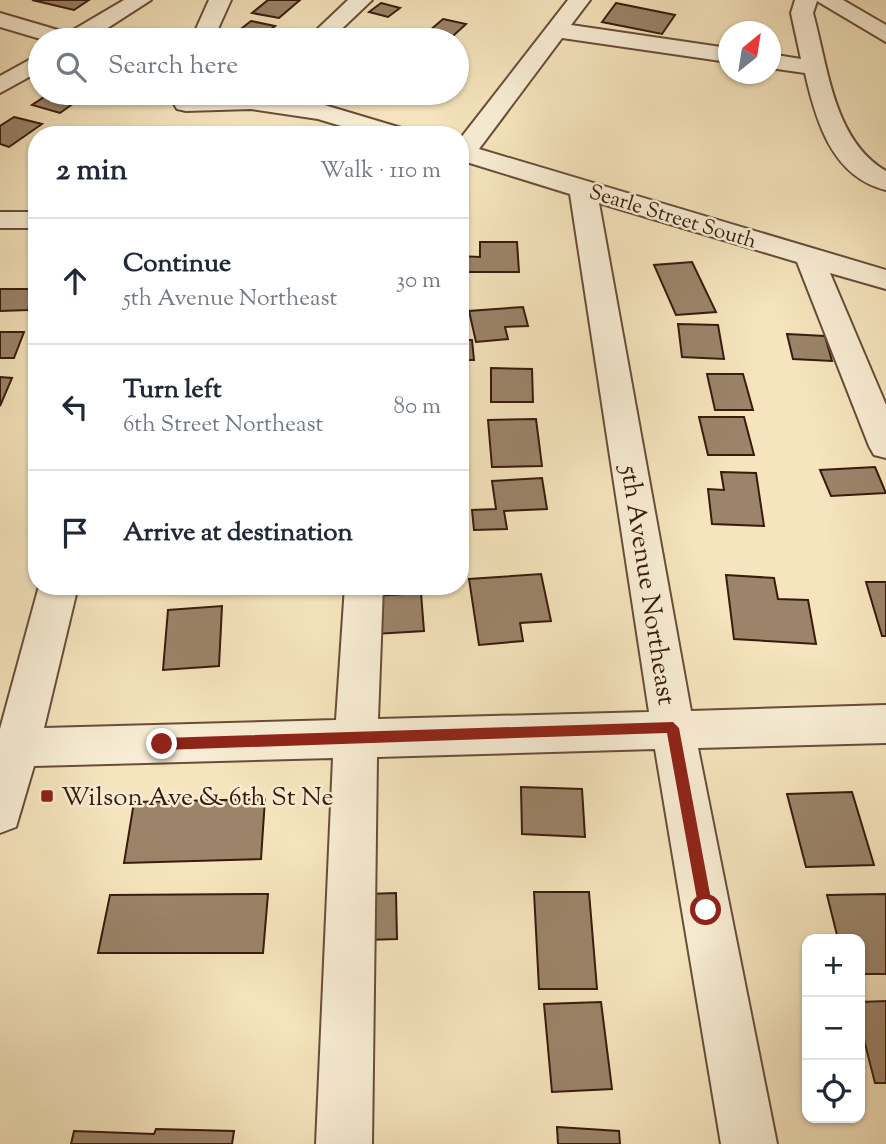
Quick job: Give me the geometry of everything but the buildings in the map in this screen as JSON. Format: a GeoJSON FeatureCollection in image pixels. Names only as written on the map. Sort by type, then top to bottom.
{"type":"FeatureCollection","features":[{"type":"Feature","properties":{"kind":"street"},"geometry":{"type":"LineString","coordinates":[[93,28],[140,0]]}},
{"type":"Feature","properties":{"kind":"street"},"geometry":{"type":"LineString","coordinates":[[207,28],[220,0]]}},
{"type":"Feature","properties":{"kind":"street"},"geometry":{"type":"LineString","coordinates":[[330,28],[361,0]]}},
{"type":"Feature","properties":{"kind":"street"},"geometry":{"type":"LineString","coordinates":[[469,143],[579,0]]}},
{"type":"Feature","properties":{"kind":"street"},"geometry":{"type":"LineString","coordinates":[[806,0],[802,13],[826,105],[844,150],[864,170],[886,182]]}},
{"type":"Feature","properties":{"kind":"street"},"geometry":{"type":"LineString","coordinates":[[827,0],[886,35]]}},
{"type":"Feature","properties":{"kind":"street"},"geometry":{"type":"LineString","coordinates":[[0,20],[28,28]]}},
{"type":"Feature","properties":{"kind":"street"},"geometry":{"type":"LineString","coordinates":[[557,30],[718,53]]}},
{"type":"Feature","properties":{"kind":"street"},"geometry":{"type":"LineString","coordinates":[[781,63],[817,68]]}},
{"type":"Feature","properties":{"kind":"street"},"geometry":{"type":"LineString","coordinates":[[0,86],[28,68]]}},
{"type":"Feature","properties":{"kind":"street"},"geometry":{"type":"LineString","coordinates":[[291,105],[368,126]]}},
{"type":"Feature","properties":{"kind":"street","name":"Searle Street South"},"geometry":{"type":"LineString","coordinates":[[469,155],[886,280]]}},
{"type":"Feature","properties":{"kind":"street","name":"5th Avenue Northeast"},"geometry":{"type":"LineString","coordinates":[[583,190],[673,728],[749,1144]]}},
{"type":"Feature","properties":{"kind":"street"},"geometry":{"type":"LineString","coordinates":[[0,220],[28,220]]}},
{"type":"Feature","properties":{"kind":"street"},"geometry":{"type":"LineString","coordinates":[[809,257],[886,446]]}},
{"type":"Feature","properties":{"kind":"street"},"geometry":{"type":"LineString","coordinates":[[0,812],[8,748],[56,595]]}},
{"type":"Feature","properties":{"kind":"street"},"geometry":{"type":"LineString","coordinates":[[344,1144],[356,738],[364,595]]}},
{"type":"Feature","properties":{"kind":"street"},"geometry":{"type":"LineString","coordinates":[[8,748],[886,724]]}},
{"type":"Feature","properties":{"kind":"place","name":"Wilson Ave & 6th St Ne"},"geometry":{"type":"Point","coordinates":[47,796]}},
{"type":"Feature","properties":{"kind":"route"},"geometry":{"type":"LineString","coordinates":[[162,744],[673,728],[706,910]]}}]}
